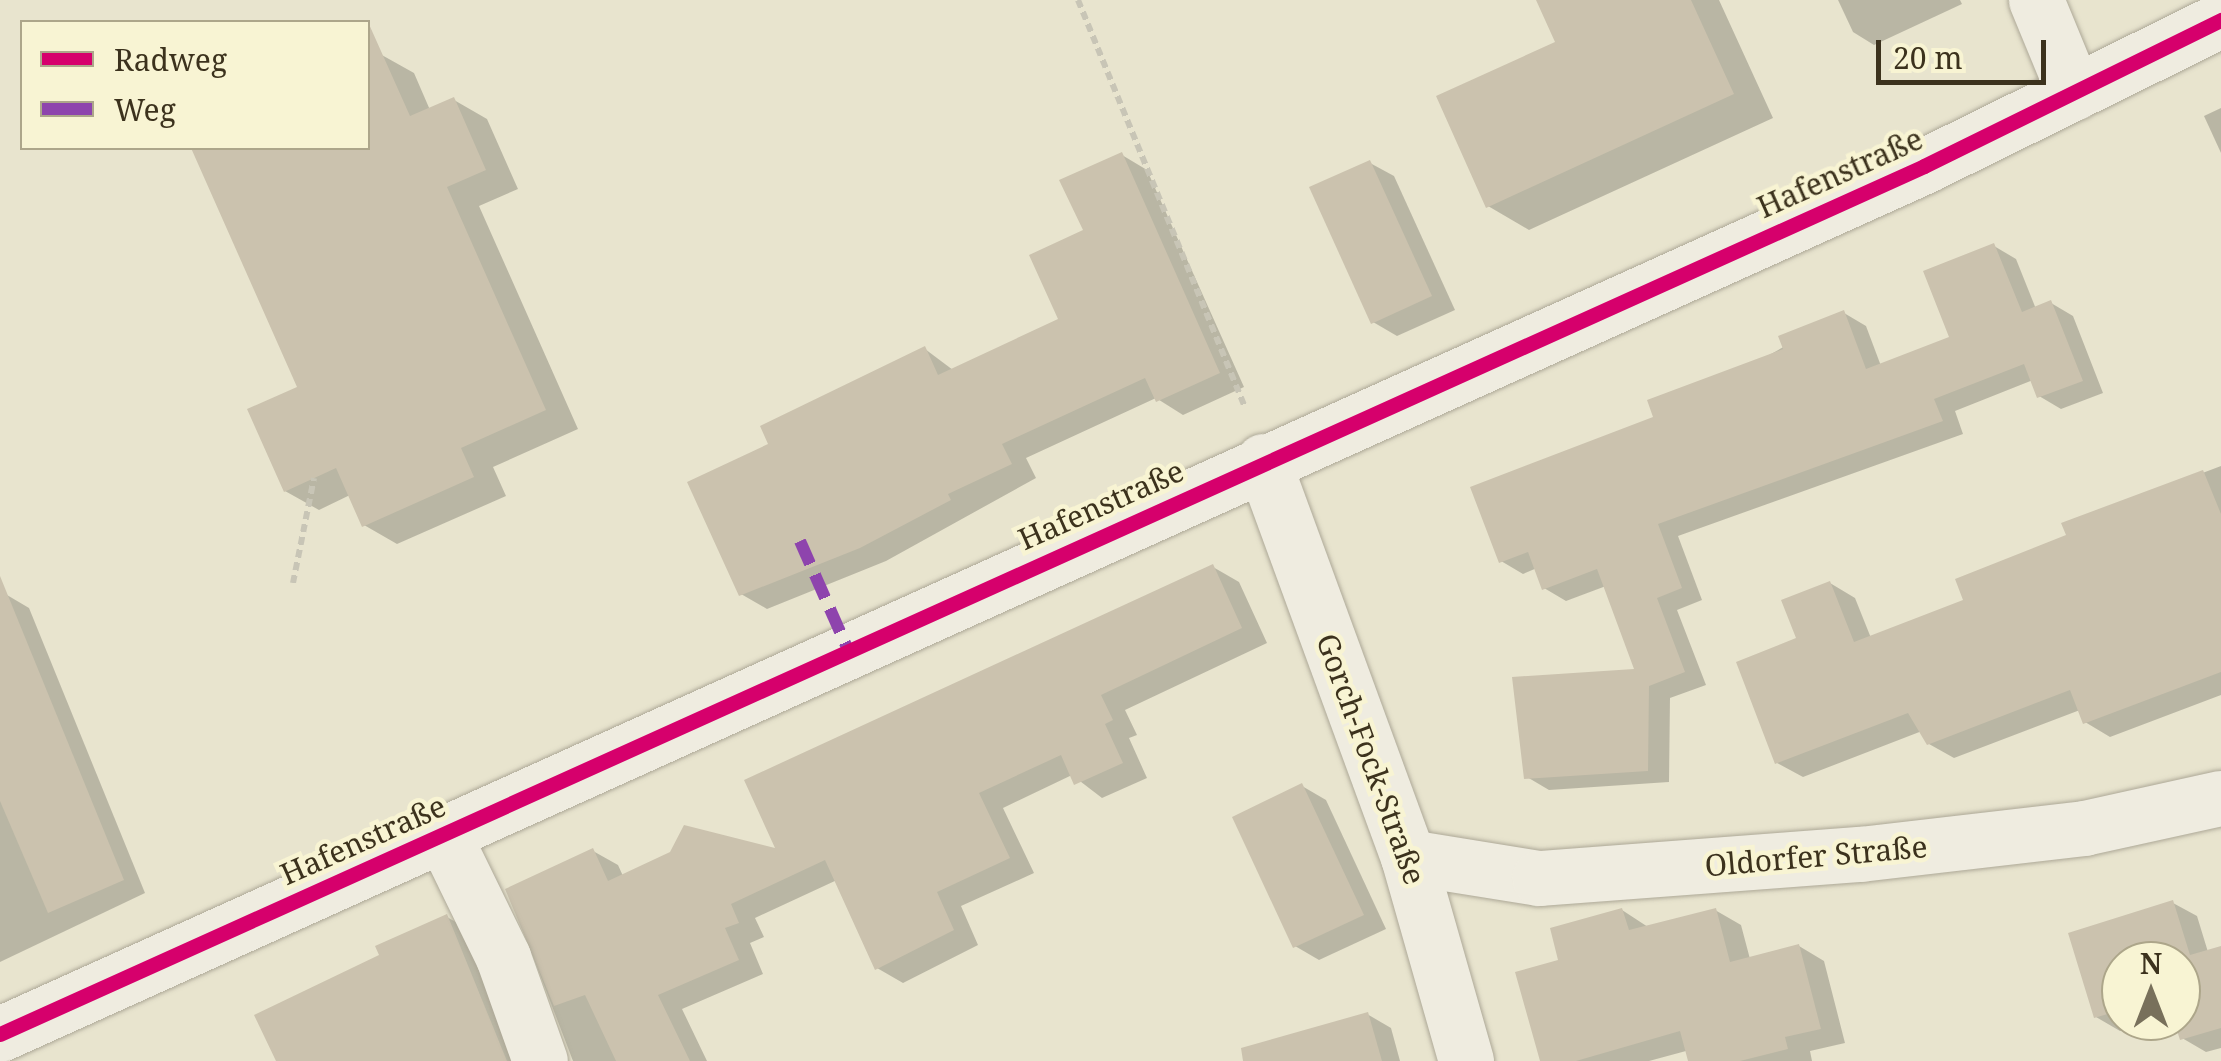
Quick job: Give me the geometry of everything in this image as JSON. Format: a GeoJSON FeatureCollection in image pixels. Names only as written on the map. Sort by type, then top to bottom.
{"type":"FeatureCollection","features":[{"type":"Feature","properties":{"kind":"street"},"geometry":{"type":"LineString","coordinates":[[2036,0],[2074,92]]}},
{"type":"Feature","properties":{"kind":"street","name":"Hafenstraße"},"geometry":{"type":"LineString","coordinates":[[0,1034],[1924,166],[2221,20]]}},
{"type":"Feature","properties":{"kind":"street","name":"Gorch-Fock-Straße"},"geometry":{"type":"LineString","coordinates":[[1263,461],[1408,857],[1466,1061]]}},
{"type":"Feature","properties":{"kind":"street","name":"Oldorfer Straße"},"geometry":{"type":"LineString","coordinates":[[1408,857],[1538,878],[2084,828],[2221,798]]}},
{"type":"Feature","properties":{"kind":"street"},"geometry":{"type":"LineString","coordinates":[[443,834],[503,957],[540,1061]]}},
{"type":"Feature","properties":{"kind":"path"},"geometry":{"type":"LineString","coordinates":[[1078,0],[1263,461]]}},
{"type":"Feature","properties":{"kind":"path"},"geometry":{"type":"LineString","coordinates":[[293,584],[314,478]]}},
{"type":"Feature","properties":{"kind":"building"},"geometry":{"type":"Polygon","coordinates":[[[1536,0],[1691,0],[1734,94],[1486,208],[1436,96],[1555,42],[1536,0]]]}},
{"type":"Feature","properties":{"kind":"building"},"geometry":{"type":"Polygon","coordinates":[[[370,26],[410,116],[454,97],[486,170],[447,187],[546,410],[461,448],[474,477],[362,527],[336,468],[284,492],[247,409],[297,387],[192,150],[370,150],[370,26]]]}},
{"type":"Feature","properties":{"kind":"building"},"geometry":{"type":"Polygon","coordinates":[[[1122,152],[1220,373],[1156,402],[1145,378],[1002,444],[1012,464],[948,494],[951,500],[860,548],[739,596],[687,482],[768,444],[760,426],[925,346],[938,375],[1058,319],[1029,255],[1083,230],[1059,180],[1122,152]]]}},
{"type":"Feature","properties":{"kind":"building"},"geometry":{"type":"Polygon","coordinates":[[[1370,160],[1432,296],[1371,324],[1309,187],[1370,160]]]}},
{"type":"Feature","properties":{"kind":"building"},"geometry":{"type":"Polygon","coordinates":[[[1994,243],[2022,312],[2051,300],[2083,381],[2037,398],[2024,364],[1934,399],[1943,421],[1658,524],[1682,588],[1657,598],[1685,672],[1649,686],[1648,771],[1524,779],[1512,677],[1634,669],[1597,569],[1542,590],[1528,552],[1499,563],[1470,487],[1653,417],[1647,400],[1783,349],[1778,336],[1844,310],[1866,369],[1949,337],[1923,271],[1994,243]]]}},
{"type":"Feature","properties":{"kind":"building"},"geometry":{"type":"Polygon","coordinates":[[[2203,470],[2221,514],[2221,672],[2083,724],[2070,690],[1927,745],[1908,713],[1775,764],[1736,662],[1796,638],[1781,600],[1830,581],[1854,642],[1963,600],[1955,579],[2066,535],[2061,523],[2203,470]]]}},
{"type":"Feature","properties":{"kind":"building"},"geometry":{"type":"Polygon","coordinates":[[[1213,564],[1242,628],[1101,695],[1113,720],[1105,724],[1123,763],[1074,785],[1061,755],[979,793],[1010,858],[937,892],[954,930],[875,970],[825,860],[731,904],[739,923],[725,928],[739,960],[658,995],[690,1061],[616,1061],[585,995],[554,1006],[505,889],[593,848],[608,881],[670,852],[684,825],[775,848],[744,780],[1213,564]]]}},
{"type":"Feature","properties":{"kind":"building"},"geometry":{"type":"Polygon","coordinates":[[[0,576],[124,880],[48,913],[0,801],[0,576]]]}},
{"type":"Feature","properties":{"kind":"building"},"geometry":{"type":"Polygon","coordinates":[[[1302,783],[1364,915],[1293,948],[1232,817],[1302,783]]]}},
{"type":"Feature","properties":{"kind":"building"},"geometry":{"type":"Polygon","coordinates":[[[2173,900],[2186,941],[2101,941],[2101,1016],[2094,1018],[2068,933],[2173,900]]]}},
{"type":"Feature","properties":{"kind":"building"},"geometry":{"type":"Polygon","coordinates":[[[1622,908],[1629,930],[1716,908],[1730,962],[1799,944],[1821,1029],[1785,1037],[1788,1049],[1740,1061],[1688,1061],[1680,1031],[1576,1061],[1540,1061],[1515,972],[1558,960],[1550,928],[1622,908]]]}},
{"type":"Feature","properties":{"kind":"building"},"geometry":{"type":"Polygon","coordinates":[[[447,914],[507,1061],[276,1061],[254,1015],[379,955],[375,946],[447,914]]]}},
{"type":"Feature","properties":{"kind":"building"},"geometry":{"type":"Polygon","coordinates":[[[2221,946],[2221,1028],[2201,1034],[2201,952],[2221,946]]]}},
{"type":"Feature","properties":{"kind":"building"},"geometry":{"type":"Polygon","coordinates":[[[1368,1012],[1382,1061],[1243,1061],[1241,1048],[1368,1012]]]}},
{"type":"Feature","properties":{"kind":"marked path"},"geometry":{"type":"LineString","coordinates":[[800,541],[848,650]]}},
{"type":"Feature","properties":{"kind":"cycle path"},"geometry":{"type":"LineString","coordinates":[[0,1034],[1924,166],[2221,20]]}}]}
